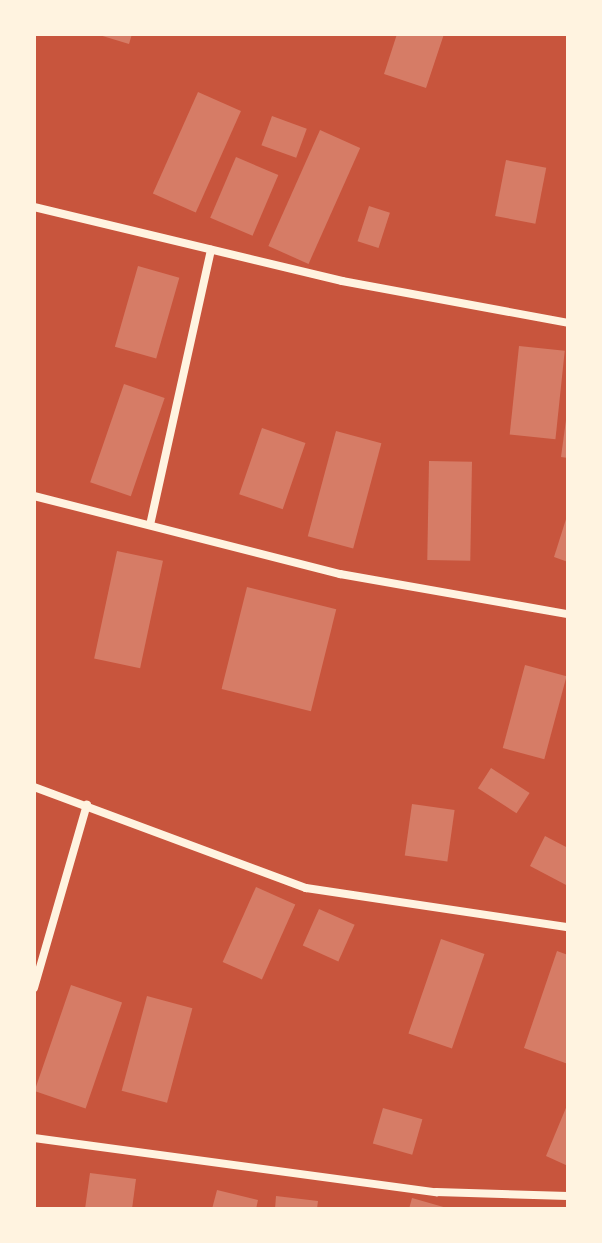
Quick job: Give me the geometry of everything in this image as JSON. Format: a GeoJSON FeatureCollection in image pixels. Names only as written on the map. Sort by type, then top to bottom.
{"type":"FeatureCollection","features":[{"type":"Feature","properties":{"kind":"street"},"geometry":{"type":"LineString","coordinates":[[34,207],[211,250],[568,323]]}},
{"type":"Feature","properties":{"kind":"street"},"geometry":{"type":"LineString","coordinates":[[150,525],[211,250]]}},
{"type":"Feature","properties":{"kind":"street"},"geometry":{"type":"LineString","coordinates":[[34,496],[340,574],[568,614]]}},
{"type":"Feature","properties":{"kind":"street"},"geometry":{"type":"LineString","coordinates":[[34,787],[87,804],[306,888],[568,927]]}},
{"type":"Feature","properties":{"kind":"street"},"geometry":{"type":"LineString","coordinates":[[34,988],[37,968],[87,804]]}},
{"type":"Feature","properties":{"kind":"street"},"geometry":{"type":"LineString","coordinates":[[34,1138],[436,1192],[568,1196]]}},
{"type":"Feature","properties":{"kind":"building"},"geometry":{"type":"Polygon","coordinates":[[[96,34],[132,34],[129,44],[96,34]]]}},
{"type":"Feature","properties":{"kind":"building"},"geometry":{"type":"Polygon","coordinates":[[[397,34],[444,34],[426,88],[384,74],[397,34]]]}},
{"type":"Feature","properties":{"kind":"building"},"geometry":{"type":"Polygon","coordinates":[[[198,92],[241,111],[196,213],[153,193],[198,92]]]}},
{"type":"Feature","properties":{"kind":"building"},"geometry":{"type":"Polygon","coordinates":[[[272,116],[307,129],[296,158],[261,145],[272,116]]]}},
{"type":"Feature","properties":{"kind":"building"},"geometry":{"type":"Polygon","coordinates":[[[320,130],[360,148],[309,264],[268,246],[320,130]]]}},
{"type":"Feature","properties":{"kind":"building"},"geometry":{"type":"Polygon","coordinates":[[[236,157],[278,175],[253,236],[210,218],[236,157]]]}},
{"type":"Feature","properties":{"kind":"building"},"geometry":{"type":"Polygon","coordinates":[[[506,160],[546,168],[535,224],[495,216],[506,160]]]}},
{"type":"Feature","properties":{"kind":"building"},"geometry":{"type":"Polygon","coordinates":[[[369,206],[390,213],[378,248],[358,241],[369,206]]]}},
{"type":"Feature","properties":{"kind":"building"},"geometry":{"type":"Polygon","coordinates":[[[138,266],[179,278],[156,359],[115,347],[138,266]]]}},
{"type":"Feature","properties":{"kind":"building"},"geometry":{"type":"Polygon","coordinates":[[[519,346],[565,351],[555,439],[510,435],[519,346]]]}},
{"type":"Feature","properties":{"kind":"building"},"geometry":{"type":"Polygon","coordinates":[[[124,384],[165,398],[131,496],[90,482],[124,384]]]}},
{"type":"Feature","properties":{"kind":"building"},"geometry":{"type":"Polygon","coordinates":[[[568,420],[568,458],[561,457],[568,420]]]}},
{"type":"Feature","properties":{"kind":"building"},"geometry":{"type":"Polygon","coordinates":[[[262,428],[305,443],[283,509],[239,494],[262,428]]]}},
{"type":"Feature","properties":{"kind":"building"},"geometry":{"type":"Polygon","coordinates":[[[336,431],[381,443],[353,548],[308,536],[336,431]]]}},
{"type":"Feature","properties":{"kind":"building"},"geometry":{"type":"Polygon","coordinates":[[[429,461],[472,462],[470,561],[427,560],[429,461]]]}},
{"type":"Feature","properties":{"kind":"building"},"geometry":{"type":"Polygon","coordinates":[[[568,516],[568,562],[554,557],[568,516]]]}},
{"type":"Feature","properties":{"kind":"building"},"geometry":{"type":"Polygon","coordinates":[[[117,551],[163,561],[140,668],[94,659],[117,551]]]}},
{"type":"Feature","properties":{"kind":"building"},"geometry":{"type":"Polygon","coordinates":[[[247,587],[336,609],[311,711],[222,689],[247,587]]]}},
{"type":"Feature","properties":{"kind":"building"},"geometry":{"type":"Polygon","coordinates":[[[525,665],[567,676],[544,759],[503,748],[525,665]]]}},
{"type":"Feature","properties":{"kind":"building"},"geometry":{"type":"Polygon","coordinates":[[[491,768],[530,793],[517,813],[478,788],[491,768]]]}},
{"type":"Feature","properties":{"kind":"building"},"geometry":{"type":"Polygon","coordinates":[[[412,804],[455,810],[447,861],[405,855],[412,804]]]}},
{"type":"Feature","properties":{"kind":"building"},"geometry":{"type":"Polygon","coordinates":[[[545,836],[568,848],[568,886],[530,866],[545,836]]]}},
{"type":"Feature","properties":{"kind":"building"},"geometry":{"type":"Polygon","coordinates":[[[256,887],[295,904],[262,979],[223,962],[256,887]]]}},
{"type":"Feature","properties":{"kind":"building"},"geometry":{"type":"Polygon","coordinates":[[[319,909],[355,925],[338,961],[303,946],[319,909]]]}},
{"type":"Feature","properties":{"kind":"building"},"geometry":{"type":"Polygon","coordinates":[[[441,939],[484,954],[452,1049],[408,1034],[441,939]]]}},
{"type":"Feature","properties":{"kind":"building"},"geometry":{"type":"Polygon","coordinates":[[[557,951],[568,955],[568,1064],[524,1048],[557,951]]]}},
{"type":"Feature","properties":{"kind":"building"},"geometry":{"type":"Polygon","coordinates":[[[71,985],[122,1003],[86,1108],[35,1091],[71,985]]]}},
{"type":"Feature","properties":{"kind":"building"},"geometry":{"type":"Polygon","coordinates":[[[147,996],[192,1008],[167,1103],[122,1091],[147,996]]]}},
{"type":"Feature","properties":{"kind":"building"},"geometry":{"type":"Polygon","coordinates":[[[568,1103],[568,1166],[546,1156],[568,1103]]]}},
{"type":"Feature","properties":{"kind":"building"},"geometry":{"type":"Polygon","coordinates":[[[383,1108],[422,1119],[412,1155],[373,1144],[383,1108]]]}},
{"type":"Feature","properties":{"kind":"building"},"geometry":{"type":"Polygon","coordinates":[[[90,1173],[136,1179],[132,1209],[85,1209],[90,1173]]]}},
{"type":"Feature","properties":{"kind":"building"},"geometry":{"type":"Polygon","coordinates":[[[217,1190],[258,1200],[256,1209],[212,1209],[217,1190]]]}},
{"type":"Feature","properties":{"kind":"building"},"geometry":{"type":"Polygon","coordinates":[[[276,1196],[318,1201],[317,1209],[275,1209],[276,1196]]]}},
{"type":"Feature","properties":{"kind":"building"},"geometry":{"type":"Polygon","coordinates":[[[412,1198],[447,1208],[447,1209],[409,1209],[412,1198]]]}}]}
